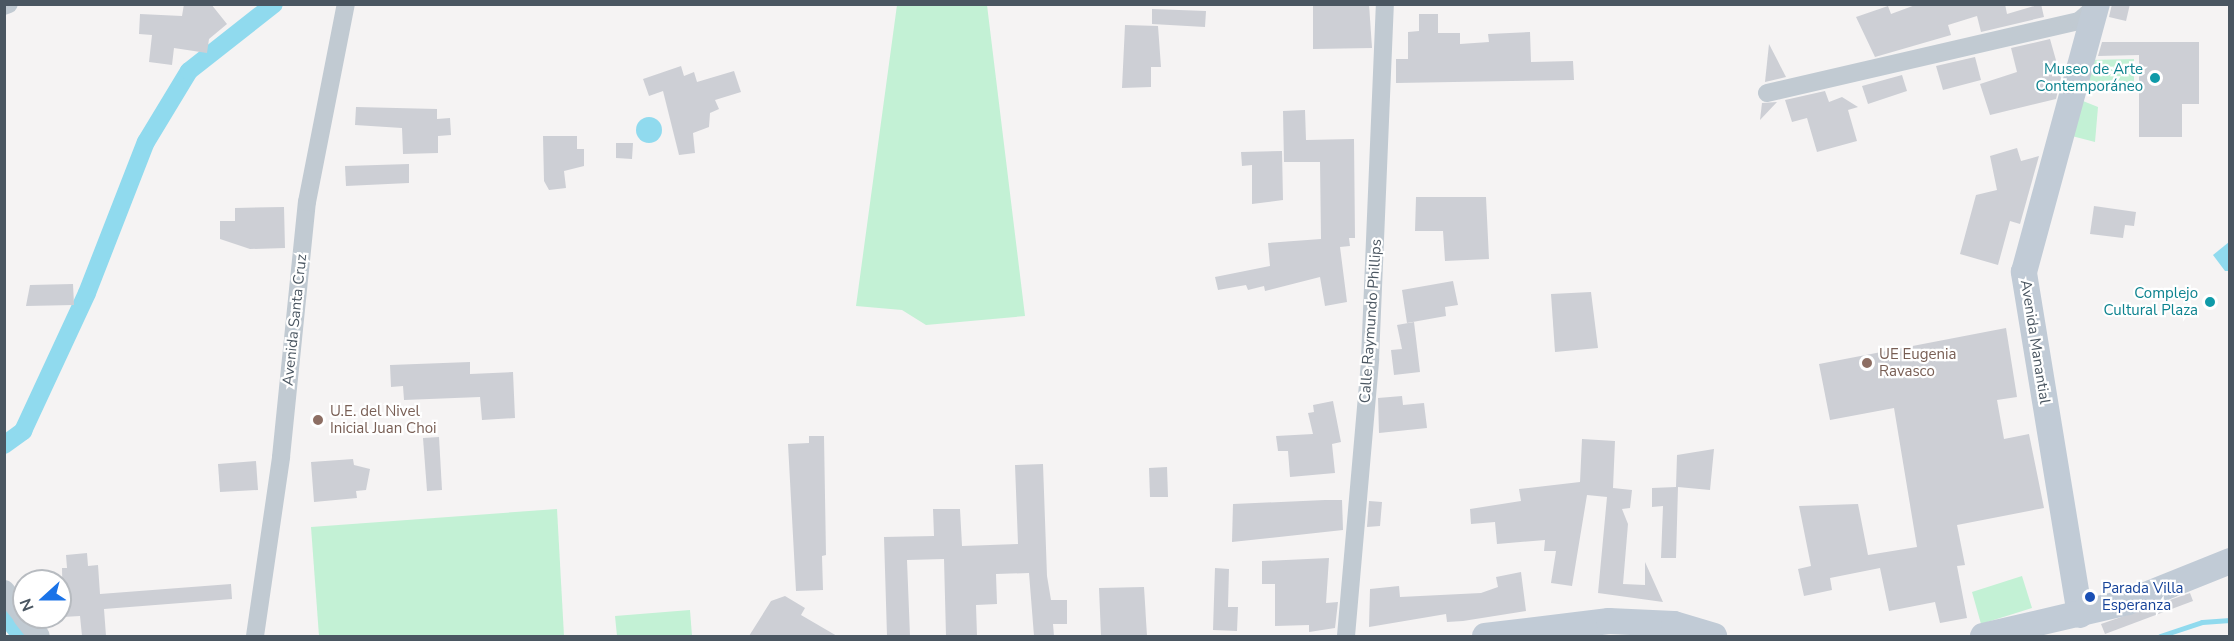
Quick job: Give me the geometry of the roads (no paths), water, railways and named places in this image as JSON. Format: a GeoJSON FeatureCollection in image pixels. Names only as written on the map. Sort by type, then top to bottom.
{"type":"FeatureCollection","features":[{"type":"Feature","properties":{"kind":"main road","name":"Avenida Manantial"},"geometry":{"type":"LineString","coordinates":[[2080,615],[2024,272],[2097,5]]}},
{"type":"Feature","properties":{"kind":"main road"},"geometry":{"type":"LineString","coordinates":[[1983,636],[2080,615],[2229,561]]}},
{"type":"Feature","properties":{"kind":"main road"},"geometry":{"type":"LineString","coordinates":[[1485,636],[1609,621],[1674,624],[1714,636]]}},
{"type":"Feature","properties":{"kind":"street","name":"Avenida Santa Cruz"},"geometry":{"type":"LineString","coordinates":[[255,636],[281,457],[308,202],[346,4]]}},
{"type":"Feature","properties":{"kind":"street","name":"Calle Raymundo Phillips"},"geometry":{"type":"LineString","coordinates":[[1346,636],[1370,359],[1385,4]]}},
{"type":"Feature","properties":{"kind":"street"},"geometry":{"type":"LineString","coordinates":[[1767,93],[2079,21],[2097,5]]}},
{"type":"Feature","properties":{"kind":"water"},"geometry":{"type":"Polygon","coordinates":[[[649,117],[658,121],[662,130],[658,139],[649,143],[640,139],[636,130],[640,121],[649,117]]]}},
{"type":"Feature","properties":{"kind":"water"},"geometry":{"type":"Polygon","coordinates":[[[2229,242],[2229,271],[2225,271],[2213,255],[2229,242]]]}},
{"type":"Feature","properties":{"kind":"waterway"},"geometry":{"type":"LineString","coordinates":[[4,445],[23,431],[87,293],[146,142],[189,71],[274,4]]}},
{"type":"Feature","properties":{"kind":"waterway"},"geometry":{"type":"LineString","coordinates":[[4,614],[21,636]]}},
{"type":"Feature","properties":{"kind":"waterway"},"geometry":{"type":"LineString","coordinates":[[2160,636],[2202,622],[2230,620]]}},
{"type":"Feature","properties":{"kind":"place","name":"Museo de Arte Contemporáneo"},"geometry":{"type":"Point","coordinates":[2155,78]}},
{"type":"Feature","properties":{"kind":"place","name":"Complejo Cultural Plaza"},"geometry":{"type":"Point","coordinates":[2210,302]}},
{"type":"Feature","properties":{"kind":"place","name":"UE Eugenia Ravasco"},"geometry":{"type":"Point","coordinates":[1867,363]}},
{"type":"Feature","properties":{"kind":"place","name":"U.E. del Nivel Inicial Juan Choi"},"geometry":{"type":"Point","coordinates":[318,420]}},
{"type":"Feature","properties":{"kind":"place","name":"Parada Villa Esperanza"},"geometry":{"type":"Point","coordinates":[2090,597]}}]}
